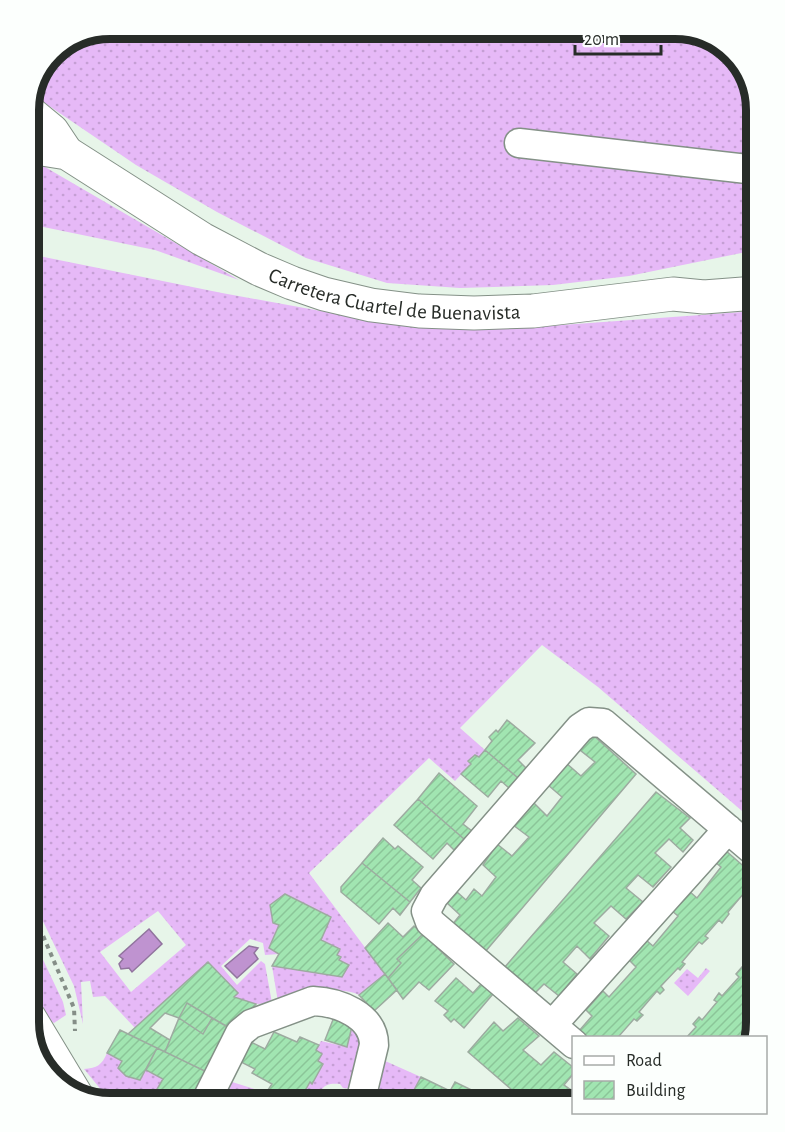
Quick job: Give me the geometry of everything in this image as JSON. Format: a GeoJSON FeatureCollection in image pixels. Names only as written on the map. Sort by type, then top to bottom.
{"type":"FeatureCollection","features":[{"type":"Feature","properties":{"kind":"main road"},"geometry":{"type":"LineString","coordinates":[[39,120],[52,131],[67,153]]}},
{"type":"Feature","properties":{"kind":"main road"},"geometry":{"type":"LineString","coordinates":[[39,147],[67,153]]}},
{"type":"Feature","properties":{"kind":"main road","name":"Carretera Cuartel de Buenavista"},"geometry":{"type":"LineString","coordinates":[[67,153],[202,239],[259,269],[324,294],[371,305],[419,311],[521,312],[673,294],[704,297],[746,294]]}},
{"type":"Feature","properties":{"kind":"main road"},"geometry":{"type":"LineString","coordinates":[[673,294],[701,282],[746,276]]}},
{"type":"Feature","properties":{"kind":"main road"},"geometry":{"type":"LineString","coordinates":[[41,1037],[64,1075]]}},
{"type":"Feature","properties":{"kind":"street"},"geometry":{"type":"LineString","coordinates":[[519,143],[746,170]]}},
{"type":"Feature","properties":{"kind":"street"},"geometry":{"type":"LineString","coordinates":[[572,1043],[430,922],[427,918],[426,907],[580,728],[589,722],[603,723],[746,844]]}},
{"type":"Feature","properties":{"kind":"street"},"geometry":{"type":"LineString","coordinates":[[552,1025],[728,829]]}},
{"type":"Feature","properties":{"kind":"street"},"geometry":{"type":"LineString","coordinates":[[210,1093],[240,1033],[251,1024],[313,1001],[322,1001],[345,1008],[363,1020],[370,1028],[374,1045],[362,1093]]}},
{"type":"Feature","properties":{"kind":"path"},"geometry":{"type":"LineString","coordinates":[[39,928],[74,1008],[75,1036]]}},
{"type":"Feature","properties":{"kind":"shaded area"},"geometry":{"type":"Polygon","coordinates":[[[110,39],[680,39],[694,41],[711,48],[737,74],[744,91],[746,252],[629,276],[553,285],[460,288],[387,283],[306,258],[217,212],[136,165],[40,100],[46,78],[63,57],[74,48],[110,39]]]}},
{"type":"Feature","properties":{"kind":"shaded area"},"geometry":{"type":"Polygon","coordinates":[[[39,162],[239,280],[155,250],[39,226],[39,162]]]}},
{"type":"Feature","properties":{"kind":"shaded area"},"geometry":{"type":"Polygon","coordinates":[[[39,256],[348,316],[548,326],[746,312],[746,814],[598,687],[542,645],[460,728],[485,750],[479,757],[474,755],[469,761],[471,764],[455,781],[429,758],[309,873],[385,974],[359,995],[351,992],[330,991],[278,1002],[272,966],[349,965],[339,960],[341,957],[337,955],[340,949],[321,940],[331,917],[285,894],[270,906],[273,923],[279,925],[279,954],[265,955],[263,943],[250,939],[221,966],[237,985],[261,961],[265,964],[272,1003],[256,1004],[234,997],[238,993],[208,962],[135,1028],[105,996],[93,997],[90,981],[81,982],[83,1024],[74,986],[39,913],[39,256]],[[158,911],[100,952],[131,992],[186,945],[158,911]]]}},
{"type":"Feature","properties":{"kind":"shaded area"},"geometry":{"type":"Polygon","coordinates":[[[149,929],[162,944],[132,972],[129,968],[121,969],[119,964],[123,959],[119,956],[149,929]]]}},
{"type":"Feature","properties":{"kind":"shaded area"},"geometry":{"type":"Polygon","coordinates":[[[249,946],[258,948],[254,953],[258,959],[237,978],[225,966],[249,946]]]}},
{"type":"Feature","properties":{"kind":"shaded area"},"geometry":{"type":"Polygon","coordinates":[[[39,951],[63,1002],[66,1015],[54,1023],[46,1018],[39,1004],[39,951]]]}},
{"type":"Feature","properties":{"kind":"shaded area"},"geometry":{"type":"Polygon","coordinates":[[[706,968],[710,971],[688,996],[674,983],[687,969],[698,978],[706,968]]]}},
{"type":"Feature","properties":{"kind":"shaded area"},"geometry":{"type":"Polygon","coordinates":[[[354,1018],[365,1028],[354,1089],[343,1088],[340,1084],[330,1084],[326,1085],[320,1093],[304,1093],[323,1065],[318,1061],[322,1054],[316,1050],[321,1041],[347,1047],[354,1018]]]}},
{"type":"Feature","properties":{"kind":"shaded area"},"geometry":{"type":"Polygon","coordinates":[[[107,1053],[122,1061],[118,1068],[126,1076],[140,1080],[146,1070],[163,1079],[155,1093],[104,1093],[84,1069],[92,1068],[103,1060],[107,1053]]]}},
{"type":"Feature","properties":{"kind":"shaded area"},"geometry":{"type":"Polygon","coordinates":[[[383,1060],[421,1077],[412,1093],[378,1093],[383,1060]]]}},
{"type":"Feature","properties":{"kind":"shaded area"},"geometry":{"type":"Polygon","coordinates":[[[229,1081],[266,1093],[223,1093],[229,1081]]]}},
{"type":"Feature","properties":{"kind":"building"},"geometry":{"type":"Polygon","coordinates":[[[507,720],[535,743],[518,760],[526,768],[518,778],[485,750],[492,741],[489,737],[496,730],[498,732],[507,720]]]}},
{"type":"Feature","properties":{"kind":"building"},"geometry":{"type":"Polygon","coordinates":[[[592,734],[636,774],[485,952],[452,925],[460,915],[446,902],[457,892],[466,900],[474,889],[482,896],[496,877],[483,865],[497,844],[512,856],[529,837],[513,825],[533,802],[547,816],[562,797],[548,785],[566,763],[581,776],[595,762],[580,750],[592,734]]]}},
{"type":"Feature","properties":{"kind":"building"},"geometry":{"type":"Polygon","coordinates":[[[485,750],[518,778],[509,788],[501,781],[488,797],[461,774],[471,764],[468,761],[475,755],[479,757],[485,750]]]}},
{"type":"Feature","properties":{"kind":"building"},"geometry":{"type":"Polygon","coordinates":[[[439,773],[477,806],[463,824],[472,831],[464,839],[418,799],[439,773]]]}},
{"type":"Feature","properties":{"kind":"building"},"geometry":{"type":"Polygon","coordinates":[[[656,792],[690,818],[680,828],[693,840],[683,852],[669,839],[655,853],[671,867],[653,887],[638,875],[626,888],[643,902],[626,919],[611,906],[594,923],[609,936],[590,959],[577,946],[563,962],[577,974],[559,996],[544,984],[535,993],[504,968],[656,792]]]}},
{"type":"Feature","properties":{"kind":"building"},"geometry":{"type":"Polygon","coordinates":[[[418,799],[464,839],[454,850],[447,843],[433,859],[394,825],[418,799]]]}},
{"type":"Feature","properties":{"kind":"building"},"geometry":{"type":"Polygon","coordinates":[[[383,838],[395,849],[398,846],[423,867],[412,880],[421,888],[410,902],[362,863],[383,838]]]}},
{"type":"Feature","properties":{"kind":"building"},"geometry":{"type":"Polygon","coordinates":[[[725,850],[746,868],[746,895],[744,893],[722,923],[719,920],[705,936],[708,938],[702,944],[699,942],[682,962],[685,964],[680,970],[678,968],[661,986],[664,990],[660,994],[657,991],[639,1012],[643,1015],[637,1021],[634,1019],[619,1036],[585,1036],[579,1031],[592,1016],[586,1010],[603,991],[609,997],[636,967],[629,960],[646,940],[653,946],[678,916],[671,910],[689,891],[697,898],[721,867],[715,862],[725,850]]]}},
{"type":"Feature","properties":{"kind":"building"},"geometry":{"type":"Polygon","coordinates":[[[362,863],[410,902],[400,915],[393,908],[379,924],[341,892],[341,887],[362,863]]]}},
{"type":"Feature","properties":{"kind":"building"},"geometry":{"type":"Polygon","coordinates":[[[285,894],[331,917],[321,940],[340,949],[337,955],[341,957],[339,960],[349,965],[342,977],[272,966],[279,954],[269,948],[279,925],[273,923],[270,905],[285,894]]]}},
{"type":"Feature","properties":{"kind":"building"},"geometry":{"type":"Polygon","coordinates":[[[388,923],[403,937],[414,926],[423,934],[397,959],[401,963],[388,978],[365,948],[388,923]]]}},
{"type":"Feature","properties":{"kind":"building"},"geometry":{"type":"Polygon","coordinates":[[[423,934],[454,964],[429,990],[419,982],[403,999],[388,978],[401,963],[397,959],[423,934]]]}},
{"type":"Feature","properties":{"kind":"building"},"geometry":{"type":"Polygon","coordinates":[[[208,962],[238,993],[234,997],[256,1004],[233,1030],[187,1003],[179,1018],[165,1013],[150,1028],[170,1040],[165,1052],[128,1034],[208,962]]]}},
{"type":"Feature","properties":{"kind":"building"},"geometry":{"type":"Polygon","coordinates":[[[742,967],[746,969],[746,1020],[743,1024],[746,1026],[745,1036],[688,1036],[696,1027],[693,1024],[699,1017],[702,1020],[717,1002],[714,1000],[719,993],[722,996],[739,977],[736,974],[742,967]]]}},
{"type":"Feature","properties":{"kind":"building"},"geometry":{"type":"Polygon","coordinates":[[[385,974],[397,990],[374,1011],[359,995],[385,974]]]}},
{"type":"Feature","properties":{"kind":"building"},"geometry":{"type":"Polygon","coordinates":[[[456,978],[473,993],[481,984],[493,994],[464,1028],[454,1019],[451,1022],[444,1015],[448,1011],[435,1001],[456,978]]]}},
{"type":"Feature","properties":{"kind":"building"},"geometry":{"type":"Polygon","coordinates":[[[187,1003],[212,1018],[203,1034],[179,1018],[187,1003]]]}},
{"type":"Feature","properties":{"kind":"building"},"geometry":{"type":"Polygon","coordinates":[[[336,1012],[354,1018],[347,1047],[325,1040],[336,1012]]]}},
{"type":"Feature","properties":{"kind":"building"},"geometry":{"type":"Polygon","coordinates":[[[179,1018],[203,1034],[212,1018],[233,1030],[211,1074],[165,1052],[179,1018]]]}},
{"type":"Feature","properties":{"kind":"building"},"geometry":{"type":"Polygon","coordinates":[[[518,1018],[539,1036],[523,1050],[541,1065],[554,1052],[572,1066],[572,1075],[564,1085],[572,1093],[515,1093],[468,1052],[494,1022],[503,1031],[518,1018]]]}},
{"type":"Feature","properties":{"kind":"building"},"geometry":{"type":"Polygon","coordinates":[[[120,1030],[157,1048],[140,1080],[126,1076],[118,1068],[122,1061],[107,1053],[120,1030]]]}},
{"type":"Feature","properties":{"kind":"building"},"geometry":{"type":"Polygon","coordinates":[[[274,1032],[297,1042],[300,1037],[319,1045],[316,1050],[322,1054],[318,1061],[323,1064],[312,1084],[310,1082],[304,1093],[266,1093],[272,1084],[252,1073],[255,1069],[241,1062],[251,1042],[265,1049],[274,1032]]]}},
{"type":"Feature","properties":{"kind":"building"},"geometry":{"type":"Polygon","coordinates":[[[157,1048],[211,1074],[201,1093],[155,1093],[163,1079],[146,1070],[157,1048]]]}},
{"type":"Feature","properties":{"kind":"building"},"geometry":{"type":"Polygon","coordinates":[[[421,1077],[450,1091],[455,1082],[478,1093],[412,1093],[421,1077]]]}}]}
